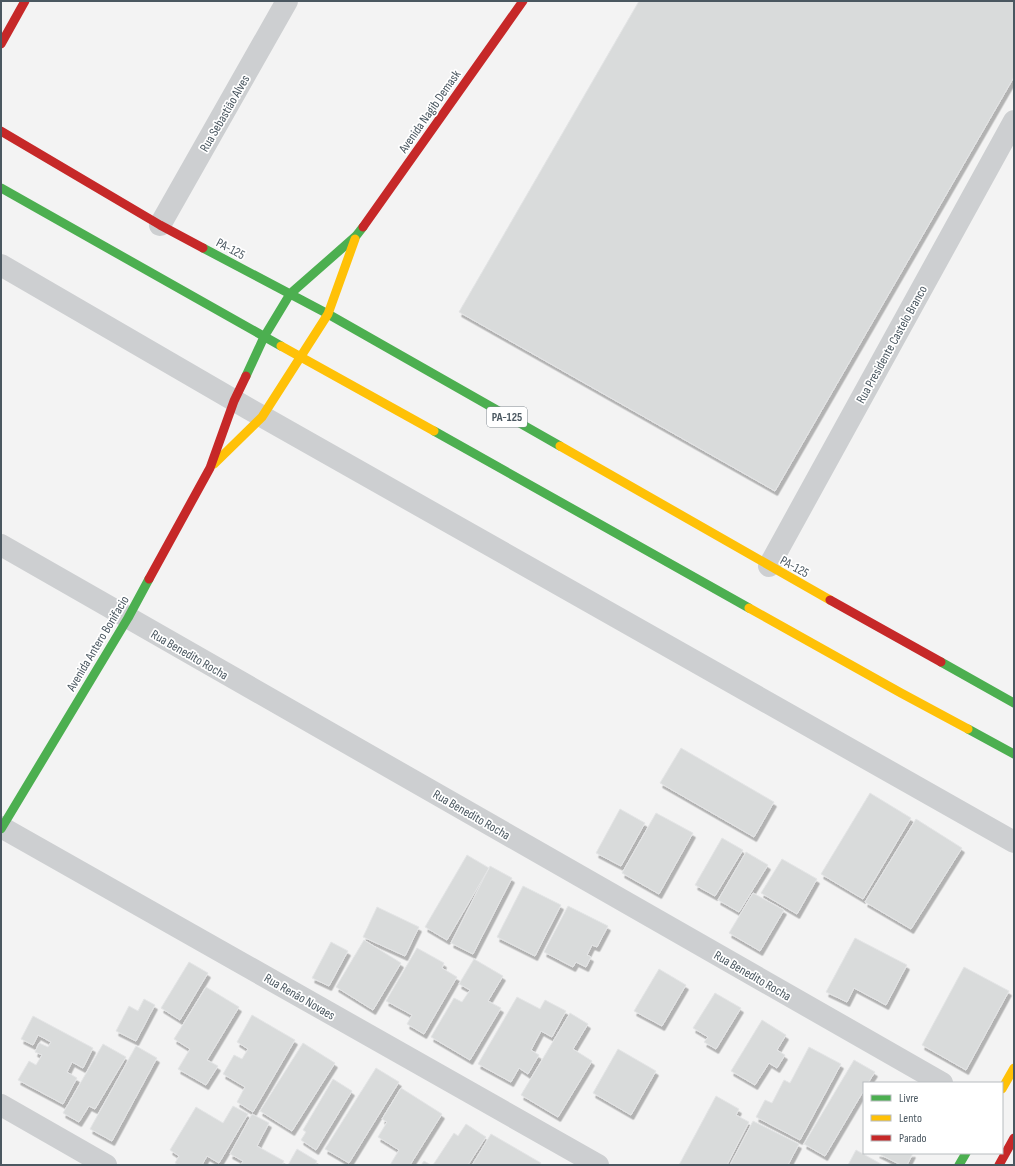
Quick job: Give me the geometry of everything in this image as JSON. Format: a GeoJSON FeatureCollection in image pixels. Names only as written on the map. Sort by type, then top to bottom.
{"type":"FeatureCollection","features":[{"type":"Feature","properties":{"kind":"main road"},"geometry":{"type":"LineString","coordinates":[[1,44],[25,1]]}},
{"type":"Feature","properties":{"kind":"main road","name":"Avenida Nagib Demask"},"geometry":{"type":"LineString","coordinates":[[264,337],[290,294],[356,236],[523,1]]}},
{"type":"Feature","properties":{"kind":"main road","name":"PA-125"},"geometry":{"type":"LineString","coordinates":[[1,131],[160,225],[328,314],[769,566],[1014,703]]}},
{"type":"Feature","properties":{"kind":"main road"},"geometry":{"type":"LineString","coordinates":[[1,188],[894,690],[1013,754]]}},
{"type":"Feature","properties":{"kind":"main road","name":"Avenida Nagib Demask"},"geometry":{"type":"LineString","coordinates":[[301,356],[328,314],[356,236]]}},
{"type":"Feature","properties":{"kind":"main road","name":"Avenida Antero Bonifacio"},"geometry":{"type":"LineString","coordinates":[[1,828],[128,618],[210,468],[234,401],[264,337]]}},
{"type":"Feature","properties":{"kind":"main road","name":"Avenida Antero Bonifacio"},"geometry":{"type":"LineString","coordinates":[[210,468],[262,417],[301,356]]}},
{"type":"Feature","properties":{"kind":"main road"},"geometry":{"type":"LineString","coordinates":[[1003,1087],[1014,1068]]}},
{"type":"Feature","properties":{"kind":"main road"},"geometry":{"type":"LineString","coordinates":[[999,1165],[1014,1138]]}},
{"type":"Feature","properties":{"kind":"main road"},"geometry":{"type":"LineString","coordinates":[[959,1165],[965,1154]]}},
{"type":"Feature","properties":{"kind":"street","name":"Rua Sebastião Alves"},"geometry":{"type":"LineString","coordinates":[[160,225],[287,1]]}},
{"type":"Feature","properties":{"kind":"street","name":"Rua Presidente Castelo Branco"},"geometry":{"type":"LineString","coordinates":[[769,566],[1014,121]]}},
{"type":"Feature","properties":{"kind":"street"},"geometry":{"type":"LineString","coordinates":[[1,265],[262,417],[1014,842]]}},
{"type":"Feature","properties":{"kind":"street","name":"Rua Benedito Rocha"},"geometry":{"type":"LineString","coordinates":[[1,545],[940,1082]]}},
{"type":"Feature","properties":{"kind":"street","name":"Rua Renão Novaes"},"geometry":{"type":"LineString","coordinates":[[1,828],[598,1165]]}},
{"type":"Feature","properties":{"kind":"street"},"geometry":{"type":"LineString","coordinates":[[1,1105],[106,1165]]}},
{"type":"Feature","properties":{"kind":"building"},"geometry":{"type":"Polygon","coordinates":[[[639,1],[1014,1],[1014,77],[775,491],[459,312],[639,1]]]}},
{"type":"Feature","properties":{"kind":"building"},"geometry":{"type":"Polygon","coordinates":[[[681,748],[774,802],[754,837],[660,783],[681,748]]]}},
{"type":"Feature","properties":{"kind":"building"},"geometry":{"type":"Polygon","coordinates":[[[870,793],[911,818],[863,899],[821,874],[870,793]]]}},
{"type":"Feature","properties":{"kind":"building"},"geometry":{"type":"Polygon","coordinates":[[[620,809],[645,823],[621,866],[596,853],[620,809]]]}},
{"type":"Feature","properties":{"kind":"building"},"geometry":{"type":"Polygon","coordinates":[[[656,813],[693,833],[659,894],[622,873],[656,813]]]}},
{"type":"Feature","properties":{"kind":"building"},"geometry":{"type":"Polygon","coordinates":[[[916,819],[962,848],[911,929],[865,902],[916,819]]]}},
{"type":"Feature","properties":{"kind":"building"},"geometry":{"type":"Polygon","coordinates":[[[722,838],[743,850],[715,896],[695,885],[722,838]]]}},
{"type":"Feature","properties":{"kind":"building"},"geometry":{"type":"Polygon","coordinates":[[[746,852],[768,865],[739,912],[718,900],[746,852]]]}},
{"type":"Feature","properties":{"kind":"building"},"geometry":{"type":"Polygon","coordinates":[[[467,855],[489,868],[447,940],[425,927],[467,855]]]}},
{"type":"Feature","properties":{"kind":"building"},"geometry":{"type":"Polygon","coordinates":[[[782,859],[817,879],[797,914],[761,893],[782,859]]]}},
{"type":"Feature","properties":{"kind":"building"},"geometry":{"type":"Polygon","coordinates":[[[490,866],[512,878],[473,954],[451,943],[490,866]]]}},
{"type":"Feature","properties":{"kind":"building"},"geometry":{"type":"Polygon","coordinates":[[[523,886],[561,905],[535,956],[497,937],[523,886]]]}},
{"type":"Feature","properties":{"kind":"building"},"geometry":{"type":"Polygon","coordinates":[[[753,893],[784,910],[760,951],[729,933],[753,893]]]}},
{"type":"Feature","properties":{"kind":"building"},"geometry":{"type":"Polygon","coordinates":[[[568,906],[608,926],[597,947],[592,945],[587,955],[591,957],[586,967],[576,962],[573,967],[544,952],[568,906]]]}},
{"type":"Feature","properties":{"kind":"building"},"geometry":{"type":"Polygon","coordinates":[[[377,907],[419,927],[405,956],[363,937],[377,907]]]}},
{"type":"Feature","properties":{"kind":"building"},"geometry":{"type":"Polygon","coordinates":[[[855,938],[907,965],[886,1005],[854,988],[847,1002],[826,992],[855,938]]]}},
{"type":"Feature","properties":{"kind":"building"},"geometry":{"type":"Polygon","coordinates":[[[364,940],[401,963],[373,1010],[336,987],[364,940]]]}},
{"type":"Feature","properties":{"kind":"building"},"geometry":{"type":"Polygon","coordinates":[[[331,942],[348,951],[329,986],[312,978],[331,942]]]}},
{"type":"Feature","properties":{"kind":"building"},"geometry":{"type":"Polygon","coordinates":[[[417,948],[444,963],[442,968],[457,977],[424,1034],[407,1024],[412,1015],[386,1001],[417,948]]]}},
{"type":"Feature","properties":{"kind":"building"},"geometry":{"type":"Polygon","coordinates":[[[474,959],[503,976],[488,1001],[501,1008],[470,1060],[431,1037],[454,998],[462,1002],[470,990],[459,984],[474,959]]]}},
{"type":"Feature","properties":{"kind":"building"},"geometry":{"type":"Polygon","coordinates":[[[189,962],[208,973],[180,1020],[161,1008],[189,962]]]}},
{"type":"Feature","properties":{"kind":"building"},"geometry":{"type":"Polygon","coordinates":[[[964,967],[1009,991],[966,1070],[922,1045],[964,967]]]}},
{"type":"Feature","properties":{"kind":"building"},"geometry":{"type":"Polygon","coordinates":[[[659,969],[686,985],[662,1026],[634,1011],[659,969]]]}},
{"type":"Feature","properties":{"kind":"building"},"geometry":{"type":"Polygon","coordinates":[[[206,987],[239,1007],[207,1060],[218,1066],[206,1085],[178,1069],[190,1049],[174,1039],[206,987]]]}},
{"type":"Feature","properties":{"kind":"building"},"geometry":{"type":"Polygon","coordinates":[[[715,993],[741,1008],[716,1049],[704,1042],[708,1037],[693,1028],[715,993]]]}},
{"type":"Feature","properties":{"kind":"building"},"geometry":{"type":"Polygon","coordinates":[[[517,997],[540,1009],[545,1000],[566,1011],[552,1037],[541,1031],[531,1050],[539,1055],[528,1074],[519,1068],[511,1082],[478,1064],[517,997]]]}},
{"type":"Feature","properties":{"kind":"building"},"geometry":{"type":"Polygon","coordinates":[[[144,999],[155,1005],[136,1041],[116,1031],[129,1006],[138,1011],[144,999]]]}},
{"type":"Feature","properties":{"kind":"building"},"geometry":{"type":"Polygon","coordinates":[[[570,1013],[588,1024],[573,1049],[592,1061],[558,1117],[521,1095],[570,1013]]]}},
{"type":"Feature","properties":{"kind":"building"},"geometry":{"type":"Polygon","coordinates":[[[252,1015],[295,1040],[253,1112],[237,1102],[245,1087],[223,1074],[234,1055],[242,1059],[248,1049],[237,1042],[252,1015]]]}},
{"type":"Feature","properties":{"kind":"building"},"geometry":{"type":"Polygon","coordinates":[[[33,1016],[93,1048],[83,1068],[72,1062],[67,1072],[77,1078],[63,1104],[18,1080],[29,1061],[36,1065],[42,1055],[35,1052],[39,1043],[48,1047],[51,1042],[38,1035],[33,1045],[21,1039],[33,1016]]]}},
{"type":"Feature","properties":{"kind":"building"},"geometry":{"type":"Polygon","coordinates":[[[762,1020],[786,1035],[777,1050],[785,1055],[777,1068],[769,1063],[755,1085],[731,1071],[762,1020]]]}},
{"type":"Feature","properties":{"kind":"building"},"geometry":{"type":"Polygon","coordinates":[[[303,1043],[335,1063],[292,1131],[260,1111],[303,1043]]]}},
{"type":"Feature","properties":{"kind":"building"},"geometry":{"type":"Polygon","coordinates":[[[103,1044],[126,1057],[95,1109],[89,1106],[79,1122],[63,1113],[103,1044]]]}},
{"type":"Feature","properties":{"kind":"building"},"geometry":{"type":"Polygon","coordinates":[[[136,1046],[157,1058],[112,1141],[90,1129],[136,1046]]]}},
{"type":"Feature","properties":{"kind":"building"},"geometry":{"type":"Polygon","coordinates":[[[809,1047],[841,1064],[800,1140],[756,1117],[765,1100],[772,1103],[784,1080],[790,1083],[809,1047]]]}},
{"type":"Feature","properties":{"kind":"building"},"geometry":{"type":"Polygon","coordinates":[[[618,1049],[656,1071],[631,1115],[593,1093],[618,1049]]]}},
{"type":"Feature","properties":{"kind":"building"},"geometry":{"type":"Polygon","coordinates":[[[854,1060],[875,1072],[869,1082],[863,1082],[863,1092],[825,1156],[804,1144],[854,1060]]]}},
{"type":"Feature","properties":{"kind":"building"},"geometry":{"type":"Polygon","coordinates":[[[376,1068],[399,1082],[349,1163],[325,1149],[376,1068]]]}},
{"type":"Feature","properties":{"kind":"building"},"geometry":{"type":"Polygon","coordinates":[[[333,1079],[352,1091],[316,1150],[301,1140],[306,1132],[303,1130],[333,1079]]]}},
{"type":"Feature","properties":{"kind":"building"},"geometry":{"type":"Polygon","coordinates":[[[401,1088],[442,1114],[410,1165],[390,1165],[399,1150],[378,1137],[387,1122],[382,1119],[401,1088]]]}},
{"type":"Feature","properties":{"kind":"building"},"geometry":{"type":"Polygon","coordinates":[[[716,1096],[739,1109],[736,1115],[749,1122],[727,1165],[679,1165],[716,1096]]]}},
{"type":"Feature","properties":{"kind":"building"},"geometry":{"type":"Polygon","coordinates":[[[233,1106],[248,1114],[219,1163],[207,1156],[202,1165],[178,1165],[175,1163],[179,1156],[170,1150],[196,1107],[223,1123],[233,1106]]]}},
{"type":"Feature","properties":{"kind":"building"},"geometry":{"type":"Polygon","coordinates":[[[252,1114],[269,1123],[257,1146],[284,1161],[282,1165],[241,1165],[243,1161],[230,1154],[252,1114]]]}},
{"type":"Feature","properties":{"kind":"building"},"geometry":{"type":"Polygon","coordinates":[[[753,1121],[799,1144],[788,1165],[730,1165],[753,1121]]]}},
{"type":"Feature","properties":{"kind":"building"},"geometry":{"type":"Polygon","coordinates":[[[466,1124],[486,1137],[468,1165],[433,1165],[454,1133],[458,1136],[466,1124]]]}},
{"type":"Feature","properties":{"kind":"building"},"geometry":{"type":"Polygon","coordinates":[[[491,1134],[541,1163],[540,1165],[472,1165],[491,1134]]]}},
{"type":"Feature","properties":{"kind":"building"},"geometry":{"type":"Polygon","coordinates":[[[297,1149],[317,1161],[315,1165],[288,1165],[297,1149]]]}},
{"type":"Feature","properties":{"kind":"building"},"geometry":{"type":"Polygon","coordinates":[[[856,1150],[883,1165],[848,1165],[856,1150]]]}},
{"type":"Feature","properties":{"kind":"building"},"geometry":{"type":"Polygon","coordinates":[[[879,1154],[912,1154],[907,1165],[901,1165],[879,1154]]]}},
{"type":"Feature","properties":{"kind":"building"},"geometry":{"type":"Polygon","coordinates":[[[424,1161],[431,1165],[421,1165],[424,1161]]]}},
{"type":"Feature","properties":{"kind":"traffic: fast"},"geometry":{"type":"LineString","coordinates":[[1,188],[281,346]]}},
{"type":"Feature","properties":{"kind":"traffic: fast"},"geometry":{"type":"LineString","coordinates":[[246,376],[264,337],[290,294],[356,236],[363,227]]}},
{"type":"Feature","properties":{"kind":"traffic: fast"},"geometry":{"type":"LineString","coordinates":[[203,248],[328,314],[560,446]]}},
{"type":"Feature","properties":{"kind":"traffic: fast"},"geometry":{"type":"LineString","coordinates":[[434,431],[749,608]]}},
{"type":"Feature","properties":{"kind":"traffic: fast"},"geometry":{"type":"LineString","coordinates":[[1,829],[128,618],[149,579]]}},
{"type":"Feature","properties":{"kind":"traffic: fast"},"geometry":{"type":"LineString","coordinates":[[941,662],[1014,703]]}},
{"type":"Feature","properties":{"kind":"traffic: fast"},"geometry":{"type":"LineString","coordinates":[[968,729],[1014,754]]}},
{"type":"Feature","properties":{"kind":"traffic: fast"},"geometry":{"type":"LineString","coordinates":[[959,1165],[965,1154]]}},
{"type":"Feature","properties":{"kind":"traffic: slow"},"geometry":{"type":"LineString","coordinates":[[214,464],[262,417],[328,314],[355,239]]}},
{"type":"Feature","properties":{"kind":"traffic: slow"},"geometry":{"type":"LineString","coordinates":[[281,346],[434,431]]}},
{"type":"Feature","properties":{"kind":"traffic: slow"},"geometry":{"type":"LineString","coordinates":[[560,446],[830,600]]}},
{"type":"Feature","properties":{"kind":"traffic: slow"},"geometry":{"type":"LineString","coordinates":[[749,608],[968,729]]}},
{"type":"Feature","properties":{"kind":"traffic: slow"},"geometry":{"type":"LineString","coordinates":[[1003,1087],[1014,1068]]}},
{"type":"Feature","properties":{"kind":"traffic: jam"},"geometry":{"type":"LineString","coordinates":[[1,44],[25,1]]}},
{"type":"Feature","properties":{"kind":"traffic: jam"},"geometry":{"type":"LineString","coordinates":[[363,227],[523,1]]}},
{"type":"Feature","properties":{"kind":"traffic: jam"},"geometry":{"type":"LineString","coordinates":[[1,131],[160,225],[203,248]]}},
{"type":"Feature","properties":{"kind":"traffic: jam"},"geometry":{"type":"LineString","coordinates":[[149,579],[210,468],[234,401],[246,376]]}},
{"type":"Feature","properties":{"kind":"traffic: jam"},"geometry":{"type":"LineString","coordinates":[[830,600],[941,662]]}},
{"type":"Feature","properties":{"kind":"traffic: jam"},"geometry":{"type":"LineString","coordinates":[[999,1165],[1014,1138]]}}]}
